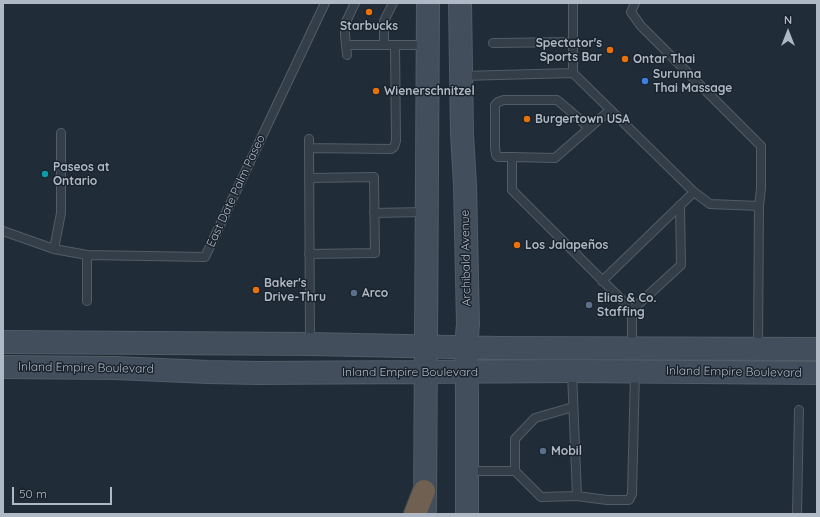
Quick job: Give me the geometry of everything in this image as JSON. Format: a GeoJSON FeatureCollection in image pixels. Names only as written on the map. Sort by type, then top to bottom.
{"type":"FeatureCollection","features":[{"type":"Feature","properties":{"kind":"highway"},"geometry":{"type":"LineString","coordinates":[[415,514],[424,490]]}},
{"type":"Feature","properties":{"kind":"main road"},"geometry":{"type":"LineString","coordinates":[[425,514],[428,3]]}},
{"type":"Feature","properties":{"kind":"main road","name":"Archibald Avenue"},"geometry":{"type":"LineString","coordinates":[[460,3],[462,134],[465,185],[468,324],[466,347],[467,514]]}},
{"type":"Feature","properties":{"kind":"main road","name":"Inland Empire Boulevard"},"geometry":{"type":"LineString","coordinates":[[3,342],[310,344],[506,348],[817,349]]}},
{"type":"Feature","properties":{"kind":"main road","name":"Inland Empire Boulevard"},"geometry":{"type":"LineString","coordinates":[[3,367],[115,368],[222,372],[572,370],[817,373]]}},
{"type":"Feature","properties":{"kind":"lane","name":"East Date Palm Paseo"},"geometry":{"type":"LineString","coordinates":[[3,231],[54,249],[88,255],[205,257],[325,3]]}},
{"type":"Feature","properties":{"kind":"lane"},"geometry":{"type":"LineString","coordinates":[[347,55],[345,24],[355,3]]}},
{"type":"Feature","properties":{"kind":"lane"},"geometry":{"type":"LineString","coordinates":[[384,45],[384,21],[393,3]]}},
{"type":"Feature","properties":{"kind":"lane"},"geometry":{"type":"LineString","coordinates":[[573,3],[574,73],[694,192],[710,204],[759,206]]}},
{"type":"Feature","properties":{"kind":"lane"},"geometry":{"type":"LineString","coordinates":[[635,3],[631,12],[641,26],[761,146],[758,348]]}},
{"type":"Feature","properties":{"kind":"lane"},"geometry":{"type":"LineString","coordinates":[[493,43],[574,42]]}},
{"type":"Feature","properties":{"kind":"lane"},"geometry":{"type":"LineString","coordinates":[[351,45],[427,45]]}},
{"type":"Feature","properties":{"kind":"lane"},"geometry":{"type":"LineString","coordinates":[[309,148],[391,149],[394,147],[396,141],[395,45]]}},
{"type":"Feature","properties":{"kind":"lane"},"geometry":{"type":"LineString","coordinates":[[462,76],[574,73]]}},
{"type":"Feature","properties":{"kind":"lane"},"geometry":{"type":"LineString","coordinates":[[589,128],[557,100],[504,100],[495,105],[496,155],[498,157],[512,158],[555,158],[610,110]]}},
{"type":"Feature","properties":{"kind":"lane"},"geometry":{"type":"LineString","coordinates":[[54,249],[61,213],[61,133]]}},
{"type":"Feature","properties":{"kind":"lane"},"geometry":{"type":"LineString","coordinates":[[309,139],[310,344]]}},
{"type":"Feature","properties":{"kind":"lane"},"geometry":{"type":"LineString","coordinates":[[512,158],[512,190],[632,310],[632,349]]}},
{"type":"Feature","properties":{"kind":"lane"},"geometry":{"type":"LineString","coordinates":[[309,178],[374,177],[374,253],[309,254]]}},
{"type":"Feature","properties":{"kind":"lane"},"geometry":{"type":"LineString","coordinates":[[602,281],[694,192]]}},
{"type":"Feature","properties":{"kind":"lane"},"geometry":{"type":"LineString","coordinates":[[632,310],[681,265],[680,205]]}},
{"type":"Feature","properties":{"kind":"lane"},"geometry":{"type":"LineString","coordinates":[[374,213],[426,212]]}},
{"type":"Feature","properties":{"kind":"lane"},"geometry":{"type":"LineString","coordinates":[[88,255],[88,301]]}},
{"type":"Feature","properties":{"kind":"lane"},"geometry":{"type":"LineString","coordinates":[[572,370],[577,496]]}},
{"type":"Feature","properties":{"kind":"lane"},"geometry":{"type":"LineString","coordinates":[[467,471],[515,471],[541,497],[577,496],[607,500],[629,500],[632,494],[635,371]]}},
{"type":"Feature","properties":{"kind":"lane"},"geometry":{"type":"LineString","coordinates":[[515,471],[515,439],[535,418],[574,407]]}},
{"type":"Feature","properties":{"kind":"lane"},"geometry":{"type":"LineString","coordinates":[[797,514],[799,410]]}},
{"type":"Feature","properties":{"kind":"place","name":"Starbucks"},"geometry":{"type":"Point","coordinates":[369,12]}},
{"type":"Feature","properties":{"kind":"place","name":"Spectator's Sports Bar"},"geometry":{"type":"Point","coordinates":[610,50]}},
{"type":"Feature","properties":{"kind":"place","name":"Ontar Thai"},"geometry":{"type":"Point","coordinates":[625,59]}},
{"type":"Feature","properties":{"kind":"place","name":"Surunna Thai Massage"},"geometry":{"type":"Point","coordinates":[645,81]}},
{"type":"Feature","properties":{"kind":"place","name":"Wienerschnitzel"},"geometry":{"type":"Point","coordinates":[376,91]}},
{"type":"Feature","properties":{"kind":"place","name":"Burgertown USA"},"geometry":{"type":"Point","coordinates":[527,119]}},
{"type":"Feature","properties":{"kind":"place","name":"Paseos at Ontario"},"geometry":{"type":"Point","coordinates":[45,174]}},
{"type":"Feature","properties":{"kind":"place","name":"Los Jalapeños"},"geometry":{"type":"Point","coordinates":[517,245]}},
{"type":"Feature","properties":{"kind":"place","name":"Baker's Drive-Thru"},"geometry":{"type":"Point","coordinates":[256,290]}},
{"type":"Feature","properties":{"kind":"place","name":"Arco"},"geometry":{"type":"Point","coordinates":[354,293]}},
{"type":"Feature","properties":{"kind":"place","name":"Elias & Co. Staffing"},"geometry":{"type":"Point","coordinates":[589,305]}},
{"type":"Feature","properties":{"kind":"place","name":"Mobil"},"geometry":{"type":"Point","coordinates":[543,451]}}]}
